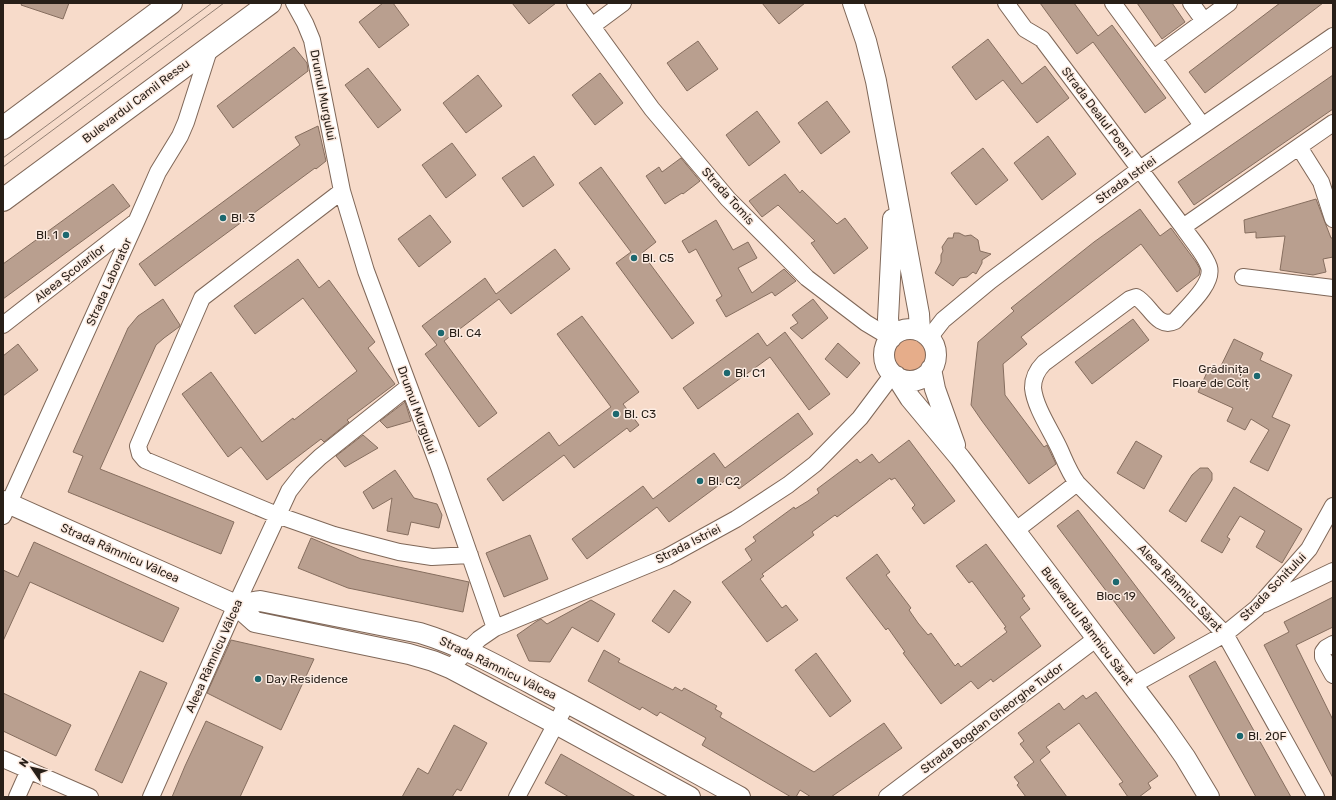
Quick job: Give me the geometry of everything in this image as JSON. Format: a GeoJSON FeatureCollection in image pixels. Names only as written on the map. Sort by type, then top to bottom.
{"type":"FeatureCollection","features":[{"type":"Feature","properties":{"kind":"main road"},"geometry":{"type":"LineString","coordinates":[[3,128],[171,3]]}},
{"type":"Feature","properties":{"kind":"main road","name":"Bulevardul Camil Ressu"},"geometry":{"type":"LineString","coordinates":[[3,200],[270,3]]}},
{"type":"Feature","properties":{"kind":"street","name":"Drumul Murgului"},"geometry":{"type":"LineString","coordinates":[[294,3],[306,23],[312,40],[342,191],[366,271],[495,628]]}},
{"type":"Feature","properties":{"kind":"street","name":"Strada Tomis"},"geometry":{"type":"LineString","coordinates":[[575,3],[652,109],[728,199],[807,278],[866,323],[891,338]]}},
{"type":"Feature","properties":{"kind":"street"},"geometry":{"type":"LineString","coordinates":[[592,26],[623,3]]}},
{"type":"Feature","properties":{"kind":"street"},"geometry":{"type":"LineString","coordinates":[[853,3],[866,41],[876,81],[918,314],[925,334],[934,346],[936,356],[931,370],[918,379],[903,379],[894,375],[887,366],[884,356],[886,346],[891,338],[897,332],[912,329],[925,334]]}},
{"type":"Feature","properties":{"kind":"street","name":"Strada Dealul Poeni"},"geometry":{"type":"LineString","coordinates":[[1006,3],[1025,30],[1042,39],[1183,227],[1209,266],[1210,273],[1206,286],[1175,321],[1169,324],[1163,323],[1141,300],[1136,297],[1130,299],[1044,363],[1036,374],[1033,387],[1038,404],[1068,470],[1076,483]]}},
{"type":"Feature","properties":{"kind":"street"},"geometry":{"type":"LineString","coordinates":[[1113,3],[1202,125]]}},
{"type":"Feature","properties":{"kind":"street"},"geometry":{"type":"LineString","coordinates":[[1191,3],[1204,21]]}},
{"type":"Feature","properties":{"kind":"street"},"geometry":{"type":"LineString","coordinates":[[1154,58],[1229,3]]}},
{"type":"Feature","properties":{"kind":"street","name":"Strada Istriei"},"geometry":{"type":"LineString","coordinates":[[925,334],[990,281],[1140,169],[1333,36]]}},
{"type":"Feature","properties":{"kind":"street","name":"Strada Laborator"},"geometry":{"type":"LineString","coordinates":[[5,507],[158,172],[180,136],[186,122],[210,47]]}},
{"type":"Feature","properties":{"kind":"street"},"geometry":{"type":"LineString","coordinates":[[1183,227],[1299,147],[1332,127]]}},
{"type":"Feature","properties":{"kind":"street"},"geometry":{"type":"LineString","coordinates":[[1299,147],[1321,182],[1333,219]]}},
{"type":"Feature","properties":{"kind":"street"},"geometry":{"type":"LineString","coordinates":[[891,338],[888,319],[894,185]]}},
{"type":"Feature","properties":{"kind":"street"},"geometry":{"type":"LineString","coordinates":[[342,191],[202,298],[138,446],[140,454],[145,460],[277,514],[334,535],[399,552],[432,557],[470,556]]}},
{"type":"Feature","properties":{"kind":"street","name":"Aleea Școlarilor"},"geometry":{"type":"LineString","coordinates":[[3,325],[137,220]]}},
{"type":"Feature","properties":{"kind":"street"},"geometry":{"type":"LineString","coordinates":[[1243,277],[1333,288]]}},
{"type":"Feature","properties":{"kind":"street","name":"Bulevardul Râmnicu Sărat"},"geometry":{"type":"LineString","coordinates":[[931,370],[935,389],[960,458]]}},
{"type":"Feature","properties":{"kind":"street","name":"Strada Istriei"},"geometry":{"type":"LineString","coordinates":[[450,668],[479,639],[495,628],[667,557],[736,519],[788,485],[815,464],[860,418],[894,375]]}},
{"type":"Feature","properties":{"kind":"street","name":"Bulevardul Râmnicu Sărat"},"geometry":{"type":"LineString","coordinates":[[894,375],[910,398],[960,458],[1097,638],[1185,757],[1209,797]]}},
{"type":"Feature","properties":{"kind":"street","name":"Aleea Râmnicu Vâlcea"},"geometry":{"type":"LineString","coordinates":[[151,797],[277,514],[289,491],[303,473],[320,457],[408,388]]}},
{"type":"Feature","properties":{"kind":"street"},"geometry":{"type":"LineString","coordinates":[[1015,531],[1076,483]]}},
{"type":"Feature","properties":{"kind":"street","name":"Aleea Râmnicu Sărat"},"geometry":{"type":"LineString","coordinates":[[1076,483],[1225,634],[1316,797]]}},
{"type":"Feature","properties":{"kind":"street","name":"Strada Schitului"},"geometry":{"type":"LineString","coordinates":[[1132,685],[1225,634],[1257,608],[1310,550],[1333,506]]}},
{"type":"Feature","properties":{"kind":"street","name":"Strada Râmnicu Vâlcea"},"geometry":{"type":"LineString","coordinates":[[5,507],[236,605],[255,622],[409,654],[450,668],[690,797]]}},
{"type":"Feature","properties":{"kind":"street"},"geometry":{"type":"LineString","coordinates":[[1257,608],[1333,571]]}},
{"type":"Feature","properties":{"kind":"street","name":"Strada Râmnicu Vâlcea"},"geometry":{"type":"LineString","coordinates":[[236,605],[260,601],[420,632],[445,640],[467,650],[567,703],[740,797]]}},
{"type":"Feature","properties":{"kind":"street","name":"Strada Bogdan Gheorghe Tudor"},"geometry":{"type":"LineString","coordinates":[[887,797],[1097,638]]}},
{"type":"Feature","properties":{"kind":"street"},"geometry":{"type":"LineString","coordinates":[[1333,644],[1326,648],[1323,652],[1323,656],[1333,675]]}},
{"type":"Feature","properties":{"kind":"street"},"geometry":{"type":"LineString","coordinates":[[517,797],[567,703]]}},
{"type":"Feature","properties":{"kind":"street"},"geometry":{"type":"LineString","coordinates":[[3,759],[90,797]]}},
{"type":"Feature","properties":{"kind":"street"},"geometry":{"type":"LineString","coordinates":[[17,797],[29,770]]}},
{"type":"Feature","properties":{"kind":"shaded area"},"geometry":{"type":"Polygon","coordinates":[[[914,337],[923,342],[927,348],[927,362],[923,368],[914,373],[906,373],[897,368],[893,362],[892,351],[897,342],[903,338],[914,337]]]}},
{"type":"Feature","properties":{"kind":"building"},"geometry":{"type":"Polygon","coordinates":[[[22,3],[69,3],[63,19],[21,5],[22,3]]]}},
{"type":"Feature","properties":{"kind":"building"},"geometry":{"type":"Polygon","coordinates":[[[383,3],[393,3],[409,25],[379,48],[359,22],[383,3]]]}},
{"type":"Feature","properties":{"kind":"building"},"geometry":{"type":"Polygon","coordinates":[[[512,3],[556,3],[529,24],[512,3]]]}},
{"type":"Feature","properties":{"kind":"building"},"geometry":{"type":"Polygon","coordinates":[[[762,3],[805,3],[779,24],[762,3]]]}},
{"type":"Feature","properties":{"kind":"building"},"geometry":{"type":"Polygon","coordinates":[[[1040,3],[1074,3],[1098,36],[1112,25],[1166,98],[1145,113],[1093,42],[1077,54],[1040,3]]]}},
{"type":"Feature","properties":{"kind":"building"},"geometry":{"type":"Polygon","coordinates":[[[1137,3],[1172,3],[1185,22],[1162,39],[1137,3]]]}},
{"type":"Feature","properties":{"kind":"building"},"geometry":{"type":"Polygon","coordinates":[[[1280,3],[1323,3],[1205,93],[1189,72],[1280,3]]]}},
{"type":"Feature","properties":{"kind":"building"},"geometry":{"type":"Polygon","coordinates":[[[988,39],[1022,84],[1045,66],[1069,98],[1037,123],[1003,80],[976,100],[952,67],[988,39]]]}},
{"type":"Feature","properties":{"kind":"building"},"geometry":{"type":"Polygon","coordinates":[[[698,41],[718,69],[687,91],[667,63],[698,41]]]}},
{"type":"Feature","properties":{"kind":"building"},"geometry":{"type":"Polygon","coordinates":[[[294,47],[307,63],[308,71],[233,128],[217,106],[294,47]]]}},
{"type":"Feature","properties":{"kind":"building"},"geometry":{"type":"Polygon","coordinates":[[[368,68],[401,110],[378,128],[345,85],[368,68]]]}},
{"type":"Feature","properties":{"kind":"building"},"geometry":{"type":"Polygon","coordinates":[[[600,73],[623,103],[595,125],[572,95],[600,73]]]}},
{"type":"Feature","properties":{"kind":"building"},"geometry":{"type":"Polygon","coordinates":[[[478,75],[502,106],[466,133],[443,103],[478,75]]]}},
{"type":"Feature","properties":{"kind":"building"},"geometry":{"type":"Polygon","coordinates":[[[1333,75],[1333,109],[1194,205],[1178,182],[1333,75]]]}},
{"type":"Feature","properties":{"kind":"building"},"geometry":{"type":"Polygon","coordinates":[[[827,101],[850,132],[821,154],[798,123],[827,101]]]}},
{"type":"Feature","properties":{"kind":"building"},"geometry":{"type":"Polygon","coordinates":[[[757,111],[780,142],[749,166],[726,135],[757,111]]]}},
{"type":"Feature","properties":{"kind":"building","name":"Bl. 3"},"geometry":{"type":"Polygon","coordinates":[[[318,126],[326,161],[155,286],[139,264],[300,145],[295,137],[318,126]]]}},
{"type":"Feature","properties":{"kind":"building"},"geometry":{"type":"Polygon","coordinates":[[[1048,136],[1076,174],[1042,200],[1014,163],[1048,136]]]}},
{"type":"Feature","properties":{"kind":"building"},"geometry":{"type":"Polygon","coordinates":[[[452,143],[476,175],[446,198],[422,165],[452,143]]]}},
{"type":"Feature","properties":{"kind":"building"},"geometry":{"type":"Polygon","coordinates":[[[983,148],[1008,180],[976,205],[951,173],[983,148]]]}},
{"type":"Feature","properties":{"kind":"building"},"geometry":{"type":"Polygon","coordinates":[[[534,156],[554,185],[523,207],[502,178],[534,156]]]}},
{"type":"Feature","properties":{"kind":"building"},"geometry":{"type":"Polygon","coordinates":[[[681,158],[700,181],[683,194],[682,193],[665,204],[646,176],[659,167],[662,172],[681,158]]]}},
{"type":"Feature","properties":{"kind":"building","name":"Bl. C5"},"geometry":{"type":"Polygon","coordinates":[[[601,167],[656,242],[642,253],[694,323],[672,339],[616,263],[631,252],[579,183],[601,167]]]}},
{"type":"Feature","properties":{"kind":"building"},"geometry":{"type":"Polygon","coordinates":[[[785,174],[800,193],[802,190],[837,224],[845,218],[868,248],[834,274],[811,243],[815,241],[778,205],[762,217],[749,201],[785,174]]]}},
{"type":"Feature","properties":{"kind":"building","name":"Bl. 1"},"geometry":{"type":"Polygon","coordinates":[[[113,184],[130,206],[3,299],[3,264],[113,184]]]}},
{"type":"Feature","properties":{"kind":"building"},"geometry":{"type":"Polygon","coordinates":[[[1316,199],[1331,238],[1333,238],[1333,257],[1323,259],[1326,272],[1313,275],[1280,270],[1285,236],[1256,238],[1256,232],[1245,233],[1244,220],[1316,199]]]}},
{"type":"Feature","properties":{"kind":"building"},"geometry":{"type":"Polygon","coordinates":[[[1140,209],[1160,236],[1171,228],[1196,262],[1200,269],[1199,275],[1177,292],[1141,244],[1021,337],[1027,344],[1003,364],[1005,395],[1044,447],[1047,445],[1056,464],[1029,484],[971,405],[978,342],[1014,311],[1011,308],[1094,242],[1140,209]]]}},
{"type":"Feature","properties":{"kind":"building"},"geometry":{"type":"Polygon","coordinates":[[[430,215],[451,242],[419,267],[398,239],[430,215]]]}},
{"type":"Feature","properties":{"kind":"building"},"geometry":{"type":"Polygon","coordinates":[[[716,220],[733,250],[748,242],[757,258],[738,268],[752,293],[784,269],[796,281],[775,296],[772,292],[726,317],[716,300],[722,296],[696,249],[689,253],[682,241],[716,220]]]}},
{"type":"Feature","properties":{"kind":"building"},"geometry":{"type":"Polygon","coordinates":[[[954,233],[959,233],[965,236],[971,235],[978,240],[980,251],[991,254],[982,260],[976,274],[973,272],[967,277],[960,278],[953,286],[935,273],[941,262],[941,255],[943,251],[942,247],[948,238],[953,238],[954,233]]]}},
{"type":"Feature","properties":{"kind":"building","name":"Bl. C4"},"geometry":{"type":"Polygon","coordinates":[[[555,249],[570,269],[511,314],[499,299],[444,341],[497,413],[479,427],[425,354],[437,345],[422,326],[485,278],[496,294],[555,249]]]}},
{"type":"Feature","properties":{"kind":"building"},"geometry":{"type":"Polygon","coordinates":[[[298,259],[319,288],[329,280],[375,342],[368,348],[395,384],[347,420],[349,422],[324,442],[321,439],[267,480],[241,447],[228,457],[182,394],[211,372],[262,442],[293,418],[294,420],[357,371],[303,298],[255,334],[234,306],[298,259]]]}},
{"type":"Feature","properties":{"kind":"building"},"geometry":{"type":"Polygon","coordinates":[[[163,299],[180,325],[156,345],[100,469],[234,522],[221,554],[68,492],[83,456],[73,452],[128,328],[138,316],[163,299]]]}},
{"type":"Feature","properties":{"kind":"building"},"geometry":{"type":"Polygon","coordinates":[[[813,299],[828,318],[802,339],[790,328],[798,323],[792,315],[813,299]]]}},
{"type":"Feature","properties":{"kind":"building","name":"Bl. C3"},"geometry":{"type":"Polygon","coordinates":[[[582,316],[639,392],[623,404],[639,425],[630,432],[627,428],[574,468],[564,455],[503,501],[487,479],[549,432],[559,446],[611,407],[557,334],[582,316]]]}},
{"type":"Feature","properties":{"kind":"building"},"geometry":{"type":"Polygon","coordinates":[[[1133,319],[1149,340],[1092,384],[1075,362],[1133,319]]]}},
{"type":"Feature","properties":{"kind":"building","name":"Bl. C1"},"geometry":{"type":"Polygon","coordinates":[[[785,332],[830,394],[809,410],[770,357],[698,409],[683,388],[758,333],[767,346],[785,332]]]}},
{"type":"Feature","properties":{"kind":"building"},"geometry":{"type":"Polygon","coordinates":[[[1234,339],[1263,353],[1260,360],[1292,375],[1272,417],[1290,425],[1268,471],[1250,462],[1269,430],[1251,419],[1245,430],[1227,421],[1233,408],[1198,392],[1209,368],[1218,372],[1234,339]]]}},
{"type":"Feature","properties":{"kind":"building"},"geometry":{"type":"Polygon","coordinates":[[[838,343],[860,363],[847,378],[825,359],[838,343]]]}},
{"type":"Feature","properties":{"kind":"building"},"geometry":{"type":"Polygon","coordinates":[[[18,344],[38,370],[3,396],[3,356],[18,344]]]}},
{"type":"Feature","properties":{"kind":"building"},"geometry":{"type":"Polygon","coordinates":[[[405,402],[411,421],[387,428],[380,421],[405,402]]]}},
{"type":"Feature","properties":{"kind":"building","name":"Bl. C2"},"geometry":{"type":"Polygon","coordinates":[[[798,413],[813,434],[739,489],[730,477],[669,522],[657,507],[587,559],[572,539],[643,486],[653,499],[714,453],[725,468],[798,413]]]}},
{"type":"Feature","properties":{"kind":"building"},"geometry":{"type":"Polygon","coordinates":[[[363,435],[378,448],[345,467],[336,456],[363,435]]]}},
{"type":"Feature","properties":{"kind":"building"},"geometry":{"type":"Polygon","coordinates":[[[909,440],[955,501],[924,524],[912,508],[915,505],[895,478],[891,480],[890,478],[837,517],[835,515],[812,532],[814,535],[762,574],[764,576],[760,579],[782,608],[786,605],[798,620],[767,642],[722,582],[752,560],[745,549],[756,541],[753,537],[794,507],[795,509],[819,493],[817,489],[857,459],[860,463],[872,454],[879,463],[909,440]]]}},
{"type":"Feature","properties":{"kind":"building"},"geometry":{"type":"Polygon","coordinates":[[[1136,441],[1162,456],[1144,489],[1117,473],[1136,441]]]}},
{"type":"Feature","properties":{"kind":"building"},"geometry":{"type":"Polygon","coordinates":[[[1200,468],[1208,468],[1212,473],[1212,480],[1186,522],[1169,511],[1192,475],[1200,468]]]}},
{"type":"Feature","properties":{"kind":"building"},"geometry":{"type":"Polygon","coordinates":[[[395,470],[414,498],[437,504],[442,515],[439,528],[411,522],[408,535],[387,531],[392,498],[373,509],[363,492],[395,470]]]}},
{"type":"Feature","properties":{"kind":"building"},"geometry":{"type":"Polygon","coordinates":[[[1234,487],[1302,529],[1282,563],[1256,547],[1265,531],[1240,516],[1227,537],[1230,539],[1222,553],[1201,541],[1234,487]]]}},
{"type":"Feature","properties":{"kind":"building","name":"Bloc 19"},"geometry":{"type":"Polygon","coordinates":[[[1078,510],[1175,638],[1154,654],[1057,526],[1078,510]]]}},
{"type":"Feature","properties":{"kind":"building"},"geometry":{"type":"Polygon","coordinates":[[[530,535],[548,579],[504,597],[486,553],[530,535]]]}},
{"type":"Feature","properties":{"kind":"building"},"geometry":{"type":"Polygon","coordinates":[[[311,538],[361,559],[469,582],[463,612],[348,588],[298,568],[311,538]]]}},
{"type":"Feature","properties":{"kind":"building"},"geometry":{"type":"Polygon","coordinates":[[[34,542],[179,608],[163,642],[30,582],[3,641],[3,570],[18,577],[34,542]]]}},
{"type":"Feature","properties":{"kind":"building"},"geometry":{"type":"Polygon","coordinates":[[[986,544],[1025,596],[1022,598],[1030,609],[1020,617],[1041,646],[993,682],[991,679],[978,689],[971,681],[941,704],[903,653],[905,652],[888,628],[886,630],[846,578],[877,554],[890,572],[886,575],[911,608],[909,610],[918,623],[928,635],[931,633],[955,666],[958,663],[961,667],[1007,632],[1004,628],[1006,627],[972,581],[969,583],[956,566],[986,544]]]}},
{"type":"Feature","properties":{"kind":"building"},"geometry":{"type":"Polygon","coordinates":[[[674,590],[691,602],[669,633],[652,621],[674,590]]]}},
{"type":"Feature","properties":{"kind":"building"},"geometry":{"type":"Polygon","coordinates":[[[1333,597],[1333,627],[1296,645],[1333,720],[1333,778],[1264,645],[1289,632],[1284,622],[1333,597]]]}},
{"type":"Feature","properties":{"kind":"building"},"geometry":{"type":"Polygon","coordinates":[[[591,600],[615,614],[598,642],[572,627],[550,662],[529,661],[517,635],[541,619],[547,624],[591,600]]]}},
{"type":"Feature","properties":{"kind":"building","name":"Day Residence"},"geometry":{"type":"Polygon","coordinates":[[[231,640],[314,659],[281,730],[207,693],[231,640]]]}},
{"type":"Feature","properties":{"kind":"building"},"geometry":{"type":"Polygon","coordinates":[[[604,650],[620,659],[618,662],[673,690],[675,687],[682,691],[684,688],[717,706],[715,709],[722,713],[720,717],[814,772],[884,723],[902,748],[831,797],[811,797],[800,790],[796,797],[791,797],[702,745],[706,738],[660,712],[657,716],[642,707],[640,710],[588,681],[604,650]]]}},
{"type":"Feature","properties":{"kind":"building"},"geometry":{"type":"Polygon","coordinates":[[[816,653],[851,701],[830,717],[795,670],[816,653]]]}},
{"type":"Feature","properties":{"kind":"building","name":"Bl. 20F"},"geometry":{"type":"Polygon","coordinates":[[[1215,661],[1291,797],[1256,797],[1189,676],[1215,661]]]}},
{"type":"Feature","properties":{"kind":"building"},"geometry":{"type":"Polygon","coordinates":[[[140,671],[167,683],[122,783],[95,770],[140,671]]]}},
{"type":"Feature","properties":{"kind":"building"},"geometry":{"type":"Polygon","coordinates":[[[1096,692],[1158,776],[1148,783],[1151,788],[1139,797],[1128,797],[1119,784],[1123,782],[1079,723],[1046,747],[1050,752],[1040,760],[1067,797],[1026,797],[1017,785],[1019,783],[1014,777],[1034,762],[1020,744],[1024,741],[1018,733],[1059,703],[1064,710],[1083,695],[1086,699],[1096,692]]]}},
{"type":"Feature","properties":{"kind":"building"},"geometry":{"type":"Polygon","coordinates":[[[3,693],[71,725],[56,756],[3,731],[3,693]]]}},
{"type":"Feature","properties":{"kind":"building"},"geometry":{"type":"Polygon","coordinates":[[[206,721],[263,747],[240,797],[172,797],[185,766],[206,721]]]}},
{"type":"Feature","properties":{"kind":"building"},"geometry":{"type":"Polygon","coordinates":[[[454,725],[487,743],[461,791],[457,789],[452,797],[402,797],[418,768],[428,774],[454,725]]]}},
{"type":"Feature","properties":{"kind":"building"},"geometry":{"type":"Polygon","coordinates":[[[561,754],[636,797],[569,797],[545,783],[561,754]]]}},
{"type":"Feature","properties":{"kind":"tram line"},"geometry":{"type":"LineString","coordinates":[[3,158],[212,3]]}},
{"type":"Feature","properties":{"kind":"tram line"},"geometry":{"type":"LineString","coordinates":[[3,167],[224,3]]}},
{"type":"Feature","properties":{"kind":"place","name":"Bl. 3"},"geometry":{"type":"Point","coordinates":[223,218]}},
{"type":"Feature","properties":{"kind":"place","name":"Bl. 1"},"geometry":{"type":"Point","coordinates":[66,235]}},
{"type":"Feature","properties":{"kind":"place","name":"Bl. C5"},"geometry":{"type":"Point","coordinates":[634,258]}},
{"type":"Feature","properties":{"kind":"place","name":"Bl. C4"},"geometry":{"type":"Point","coordinates":[441,333]}},
{"type":"Feature","properties":{"kind":"place","name":"Bl. C1"},"geometry":{"type":"Point","coordinates":[727,373]}},
{"type":"Feature","properties":{"kind":"place","name":"Grădinița Floare de Colț"},"geometry":{"type":"Point","coordinates":[1257,376]}},
{"type":"Feature","properties":{"kind":"place","name":"Bl. C3"},"geometry":{"type":"Point","coordinates":[616,414]}},
{"type":"Feature","properties":{"kind":"place","name":"Bl. C2"},"geometry":{"type":"Point","coordinates":[700,481]}},
{"type":"Feature","properties":{"kind":"place","name":"Bloc 19"},"geometry":{"type":"Point","coordinates":[1116,582]}},
{"type":"Feature","properties":{"kind":"place","name":"Day Residence"},"geometry":{"type":"Point","coordinates":[258,679]}},
{"type":"Feature","properties":{"kind":"place","name":"Bl. 20F"},"geometry":{"type":"Point","coordinates":[1240,736]}}]}
